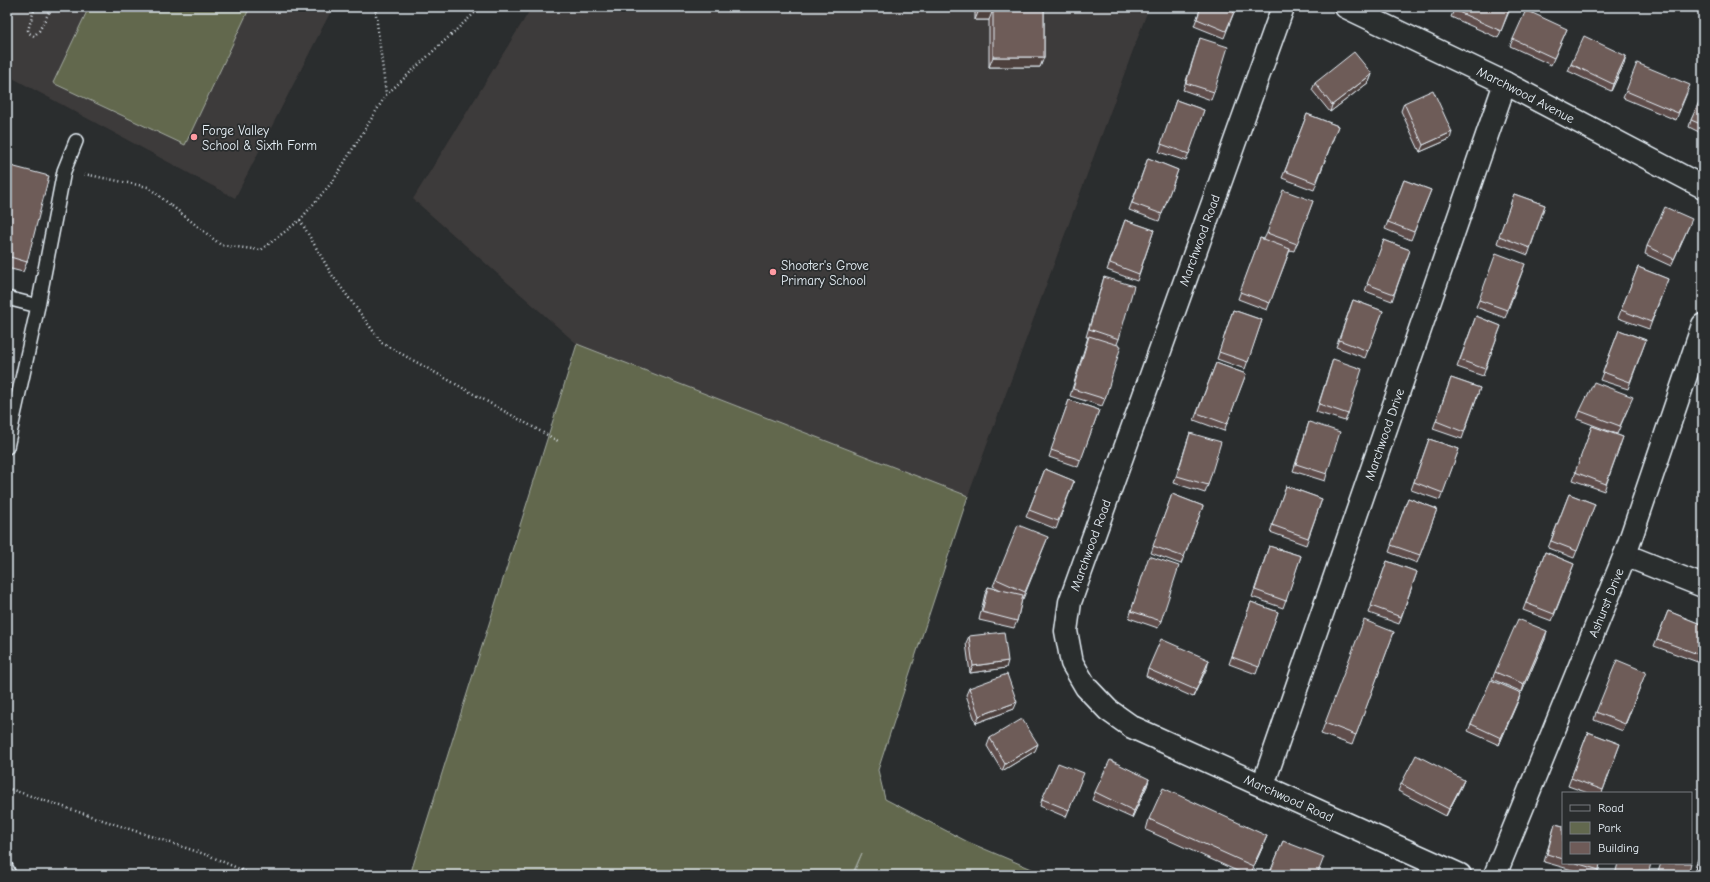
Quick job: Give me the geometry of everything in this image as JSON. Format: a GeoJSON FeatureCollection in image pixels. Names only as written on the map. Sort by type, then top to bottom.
{"type":"FeatureCollection","features":[{"type":"Feature","properties":{"kind":"street","name":"Marchwood Road"},"geometry":{"type":"LineString","coordinates":[[1283,7],[1072,594],[1066,631],[1072,663],[1086,688],[1108,710],[1132,727],[1460,875]]}},
{"type":"Feature","properties":{"kind":"street","name":"Marchwood Avenue"},"geometry":{"type":"LineString","coordinates":[[1346,7],[1505,83],[1703,187]]}},
{"type":"Feature","properties":{"kind":"street","name":"Marchwood Drive"},"geometry":{"type":"LineString","coordinates":[[1263,785],[1505,83]]}},
{"type":"Feature","properties":{"kind":"street","name":"Ashurst Drive"},"geometry":{"type":"LineString","coordinates":[[1495,875],[1625,555],[1703,325]]}},
{"type":"Feature","properties":{"kind":"street"},"geometry":{"type":"LineString","coordinates":[[1625,555],[1703,586]]}},
{"type":"Feature","properties":{"kind":"lane"},"geometry":{"type":"LineString","coordinates":[[7,447],[38,306],[64,171],[76,141]]}},
{"type":"Feature","properties":{"kind":"lane"},"geometry":{"type":"LineString","coordinates":[[7,298],[38,306]]}},
{"type":"Feature","properties":{"kind":"lane"},"geometry":{"type":"LineString","coordinates":[[7,869],[9,875]]}},
{"type":"Feature","properties":{"kind":"path"},"geometry":{"type":"LineString","coordinates":[[35,7],[28,30],[29,33],[34,36],[39,31],[52,7]]}},
{"type":"Feature","properties":{"kind":"path"},"geometry":{"type":"LineString","coordinates":[[375,7],[386,95]]}},
{"type":"Feature","properties":{"kind":"path"},"geometry":{"type":"LineString","coordinates":[[64,171],[148,187],[221,245],[261,250],[300,220],[333,181],[386,95],[481,7]]}},
{"type":"Feature","properties":{"kind":"path"},"geometry":{"type":"LineString","coordinates":[[300,220],[332,275],[382,343],[558,441]]}},
{"type":"Feature","properties":{"kind":"path"},"geometry":{"type":"LineString","coordinates":[[7,788],[210,856],[253,875]]}},
{"type":"Feature","properties":{"kind":"shaded area","name":"Forge Valley School & Sixth Form"},"geometry":{"type":"Polygon","coordinates":[[[7,7],[333,7],[235,198],[7,75],[7,7]]]}},
{"type":"Feature","properties":{"kind":"shaded area","name":"Shooter's Grove Primary School"},"geometry":{"type":"Polygon","coordinates":[[[532,7],[1149,7],[968,496],[577,344],[413,199],[532,7]]]}},
{"type":"Feature","properties":{"kind":"green space"},"geometry":{"type":"Polygon","coordinates":[[[89,7],[250,7],[185,145],[53,83],[89,7]]]}},
{"type":"Feature","properties":{"kind":"green space"},"geometry":{"type":"Polygon","coordinates":[[[577,344],[968,496],[878,770],[885,799],[968,842],[1046,875],[853,875],[862,853],[852,875],[410,875],[577,344]]]}},
{"type":"Feature","properties":{"kind":"building"},"geometry":{"type":"Polygon","coordinates":[[[979,7],[1044,7],[1044,57],[993,57],[993,10],[979,10],[979,7]]]}},
{"type":"Feature","properties":{"kind":"building"},"geometry":{"type":"Polygon","coordinates":[[[1201,7],[1236,7],[1226,31],[1197,19],[1201,7]]]}},
{"type":"Feature","properties":{"kind":"building"},"geometry":{"type":"Polygon","coordinates":[[[1455,7],[1510,7],[1501,31],[1454,10],[1455,7]]]}},
{"type":"Feature","properties":{"kind":"building"},"geometry":{"type":"Polygon","coordinates":[[[1526,10],[1567,29],[1554,58],[1513,39],[1526,10]]]}},
{"type":"Feature","properties":{"kind":"building"},"geometry":{"type":"Polygon","coordinates":[[[1584,36],[1626,56],[1613,84],[1571,64],[1584,36]]]}},
{"type":"Feature","properties":{"kind":"building"},"geometry":{"type":"Polygon","coordinates":[[[1200,38],[1228,47],[1214,92],[1186,83],[1200,38]]]}},
{"type":"Feature","properties":{"kind":"building"},"geometry":{"type":"Polygon","coordinates":[[[1354,52],[1372,74],[1332,105],[1315,83],[1354,52]]]}},
{"type":"Feature","properties":{"kind":"building"},"geometry":{"type":"Polygon","coordinates":[[[1637,63],[1690,85],[1678,113],[1626,91],[1637,63]]]}},
{"type":"Feature","properties":{"kind":"building"},"geometry":{"type":"Polygon","coordinates":[[[1433,90],[1452,132],[1423,145],[1404,103],[1433,90]]]}},
{"type":"Feature","properties":{"kind":"building"},"geometry":{"type":"Polygon","coordinates":[[[1702,95],[1703,96],[1703,125],[1691,120],[1702,95]]]}},
{"type":"Feature","properties":{"kind":"building"},"geometry":{"type":"Polygon","coordinates":[[[1176,100],[1204,110],[1189,154],[1161,144],[1176,100]]]}},
{"type":"Feature","properties":{"kind":"building"},"geometry":{"type":"Polygon","coordinates":[[[1307,114],[1338,126],[1316,183],[1285,171],[1307,114]]]}},
{"type":"Feature","properties":{"kind":"building"},"geometry":{"type":"Polygon","coordinates":[[[1148,158],[1178,170],[1162,214],[1132,203],[1148,158]]]}},
{"type":"Feature","properties":{"kind":"building"},"geometry":{"type":"Polygon","coordinates":[[[7,165],[49,176],[27,262],[7,256],[7,165]]]}},
{"type":"Feature","properties":{"kind":"building"},"geometry":{"type":"Polygon","coordinates":[[[1404,180],[1431,190],[1414,232],[1388,222],[1404,180]]]}},
{"type":"Feature","properties":{"kind":"building"},"geometry":{"type":"Polygon","coordinates":[[[1283,190],[1313,201],[1297,244],[1267,233],[1283,190]]]}},
{"type":"Feature","properties":{"kind":"building"},"geometry":{"type":"Polygon","coordinates":[[[1514,194],[1545,205],[1530,248],[1499,236],[1514,194]]]}},
{"type":"Feature","properties":{"kind":"building"},"geometry":{"type":"Polygon","coordinates":[[[1665,207],[1692,219],[1674,259],[1647,246],[1665,207]]]}},
{"type":"Feature","properties":{"kind":"building"},"geometry":{"type":"Polygon","coordinates":[[[1125,220],[1154,230],[1139,274],[1110,263],[1125,220]]]}},
{"type":"Feature","properties":{"kind":"building"},"geometry":{"type":"Polygon","coordinates":[[[1260,238],[1290,249],[1270,303],[1240,292],[1260,238]]]}},
{"type":"Feature","properties":{"kind":"building"},"geometry":{"type":"Polygon","coordinates":[[[1384,240],[1410,250],[1394,294],[1367,284],[1384,240]]]}},
{"type":"Feature","properties":{"kind":"building"},"geometry":{"type":"Polygon","coordinates":[[[1496,253],[1525,264],[1507,310],[1479,300],[1496,253]]]}},
{"type":"Feature","properties":{"kind":"building"},"geometry":{"type":"Polygon","coordinates":[[[1638,267],[1668,279],[1651,322],[1621,310],[1638,267]]]}},
{"type":"Feature","properties":{"kind":"building"},"geometry":{"type":"Polygon","coordinates":[[[1104,277],[1134,286],[1119,339],[1089,329],[1104,277]]]}},
{"type":"Feature","properties":{"kind":"building"},"geometry":{"type":"Polygon","coordinates":[[[1353,300],[1383,311],[1368,351],[1339,340],[1353,300]]]}},
{"type":"Feature","properties":{"kind":"building"},"geometry":{"type":"Polygon","coordinates":[[[1233,310],[1262,320],[1248,362],[1219,352],[1233,310]]]}},
{"type":"Feature","properties":{"kind":"building"},"geometry":{"type":"Polygon","coordinates":[[[1476,316],[1501,326],[1485,369],[1460,360],[1476,316]]]}},
{"type":"Feature","properties":{"kind":"building"},"geometry":{"type":"Polygon","coordinates":[[[1619,330],[1646,340],[1630,382],[1603,372],[1619,330]]]}},
{"type":"Feature","properties":{"kind":"building"},"geometry":{"type":"Polygon","coordinates":[[[1089,336],[1121,346],[1105,399],[1073,389],[1089,336]]]}},
{"type":"Feature","properties":{"kind":"building"},"geometry":{"type":"Polygon","coordinates":[[[1333,359],[1362,369],[1348,414],[1319,404],[1333,359]]]}},
{"type":"Feature","properties":{"kind":"building"},"geometry":{"type":"Polygon","coordinates":[[[1216,363],[1246,374],[1227,424],[1197,413],[1216,363]]]}},
{"type":"Feature","properties":{"kind":"building"},"geometry":{"type":"Polygon","coordinates":[[[1451,378],[1480,388],[1464,432],[1436,421],[1451,378]]]}},
{"type":"Feature","properties":{"kind":"building"},"geometry":{"type":"Polygon","coordinates":[[[1594,382],[1633,397],[1620,426],[1580,411],[1594,382]]]}},
{"type":"Feature","properties":{"kind":"building"},"geometry":{"type":"Polygon","coordinates":[[[1069,400],[1099,410],[1081,460],[1051,450],[1069,400]]]}},
{"type":"Feature","properties":{"kind":"building"},"geometry":{"type":"Polygon","coordinates":[[[1309,422],[1340,432],[1327,474],[1296,464],[1309,422]]]}},
{"type":"Feature","properties":{"kind":"building"},"geometry":{"type":"Polygon","coordinates":[[[1592,426],[1623,437],[1606,484],[1575,472],[1592,426]]]}},
{"type":"Feature","properties":{"kind":"building"},"geometry":{"type":"Polygon","coordinates":[[[1190,433],[1221,442],[1208,485],[1177,476],[1190,433]]]}},
{"type":"Feature","properties":{"kind":"building"},"geometry":{"type":"Polygon","coordinates":[[[1429,439],[1459,449],[1443,493],[1414,482],[1429,439]]]}},
{"type":"Feature","properties":{"kind":"building"},"geometry":{"type":"Polygon","coordinates":[[[1045,469],[1074,481],[1058,521],[1029,510],[1045,469]]]}},
{"type":"Feature","properties":{"kind":"building"},"geometry":{"type":"Polygon","coordinates":[[[1286,486],[1322,499],[1308,538],[1272,525],[1286,486]]]}},
{"type":"Feature","properties":{"kind":"building"},"geometry":{"type":"Polygon","coordinates":[[[1172,494],[1203,506],[1184,557],[1153,546],[1172,494]]]}},
{"type":"Feature","properties":{"kind":"building"},"geometry":{"type":"Polygon","coordinates":[[[1569,494],[1595,504],[1577,551],[1551,541],[1569,494]]]}},
{"type":"Feature","properties":{"kind":"building"},"geometry":{"type":"Polygon","coordinates":[[[1408,498],[1437,509],[1420,555],[1391,545],[1408,498]]]}},
{"type":"Feature","properties":{"kind":"building"},"geometry":{"type":"Polygon","coordinates":[[[1018,525],[1048,537],[1025,592],[996,579],[1018,525]]]}},
{"type":"Feature","properties":{"kind":"building"},"geometry":{"type":"Polygon","coordinates":[[[1269,546],[1301,556],[1286,601],[1255,590],[1269,546]]]}},
{"type":"Feature","properties":{"kind":"building"},"geometry":{"type":"Polygon","coordinates":[[[1545,552],[1574,564],[1554,614],[1526,603],[1545,552]]]}},
{"type":"Feature","properties":{"kind":"building"},"geometry":{"type":"Polygon","coordinates":[[[1149,556],[1179,566],[1161,621],[1131,611],[1149,556]]]}},
{"type":"Feature","properties":{"kind":"building"},"geometry":{"type":"Polygon","coordinates":[[[1387,561],[1417,572],[1401,617],[1371,606],[1387,561]]]}},
{"type":"Feature","properties":{"kind":"building"},"geometry":{"type":"Polygon","coordinates":[[[988,587],[1023,595],[1017,621],[982,612],[988,587]]]}},
{"type":"Feature","properties":{"kind":"building"},"geometry":{"type":"Polygon","coordinates":[[[1251,602],[1278,612],[1259,667],[1232,657],[1251,602]]]}},
{"type":"Feature","properties":{"kind":"building"},"geometry":{"type":"Polygon","coordinates":[[[1668,611],[1703,625],[1703,656],[1657,639],[1668,611]]]}},
{"type":"Feature","properties":{"kind":"building"},"geometry":{"type":"Polygon","coordinates":[[[1518,619],[1547,631],[1524,684],[1495,672],[1518,619]]]}},
{"type":"Feature","properties":{"kind":"building"},"geometry":{"type":"Polygon","coordinates":[[[1364,620],[1394,632],[1356,735],[1325,723],[1364,620]]]}},
{"type":"Feature","properties":{"kind":"building"},"geometry":{"type":"Polygon","coordinates":[[[1004,632],[1008,661],[973,666],[969,636],[1004,632]]]}},
{"type":"Feature","properties":{"kind":"building"},"geometry":{"type":"Polygon","coordinates":[[[1161,639],[1209,660],[1196,690],[1148,669],[1161,639]]]}},
{"type":"Feature","properties":{"kind":"building"},"geometry":{"type":"Polygon","coordinates":[[[1617,660],[1646,672],[1625,724],[1596,712],[1617,660]]]}},
{"type":"Feature","properties":{"kind":"building"},"geometry":{"type":"Polygon","coordinates":[[[1007,674],[1017,702],[979,716],[969,688],[1007,674]]]}},
{"type":"Feature","properties":{"kind":"building"},"geometry":{"type":"Polygon","coordinates":[[[1491,680],[1521,693],[1501,738],[1471,724],[1491,680]]]}},
{"type":"Feature","properties":{"kind":"building"},"geometry":{"type":"Polygon","coordinates":[[[1022,719],[1038,744],[1005,764],[990,738],[1022,719]]]}},
{"type":"Feature","properties":{"kind":"building"},"geometry":{"type":"Polygon","coordinates":[[[1588,732],[1620,744],[1603,790],[1571,778],[1588,732]]]}},
{"type":"Feature","properties":{"kind":"building"},"geometry":{"type":"Polygon","coordinates":[[[1416,755],[1464,780],[1449,809],[1401,784],[1416,755]]]}},
{"type":"Feature","properties":{"kind":"building"},"geometry":{"type":"Polygon","coordinates":[[[1110,760],[1149,779],[1134,811],[1095,792],[1110,760]]]}},
{"type":"Feature","properties":{"kind":"building"},"geometry":{"type":"Polygon","coordinates":[[[1058,763],[1084,773],[1069,810],[1042,799],[1058,763]]]}},
{"type":"Feature","properties":{"kind":"building"},"geometry":{"type":"Polygon","coordinates":[[[1163,788],[1267,836],[1253,866],[1149,819],[1163,788]]]}},
{"type":"Feature","properties":{"kind":"building"},"geometry":{"type":"Polygon","coordinates":[[[1555,824],[1562,826],[1562,859],[1547,854],[1555,824]]]}},
{"type":"Feature","properties":{"kind":"building"},"geometry":{"type":"Polygon","coordinates":[[[1283,841],[1324,857],[1317,875],[1284,875],[1271,870],[1283,841]]]}},
{"type":"Feature","properties":{"kind":"building"},"geometry":{"type":"Polygon","coordinates":[[[1699,857],[1703,858],[1703,875],[1695,875],[1699,857]]]}},
{"type":"Feature","properties":{"kind":"building"},"geometry":{"type":"Polygon","coordinates":[[[1579,864],[1600,864],[1599,870],[1579,864]]]}},
{"type":"Feature","properties":{"kind":"building"},"geometry":{"type":"Polygon","coordinates":[[[1618,864],[1651,864],[1648,875],[1615,875],[1618,864]]]}},
{"type":"Feature","properties":{"kind":"building"},"geometry":{"type":"Polygon","coordinates":[[[1661,864],[1691,864],[1688,875],[1657,875],[1661,864]]]}},
{"type":"Feature","properties":{"kind":"place","name":"Forge Valley School & Sixth Form"},"geometry":{"type":"Point","coordinates":[194,137]}},
{"type":"Feature","properties":{"kind":"place","name":"Shooter's Grove Primary School"},"geometry":{"type":"Point","coordinates":[773,272]}}]}
